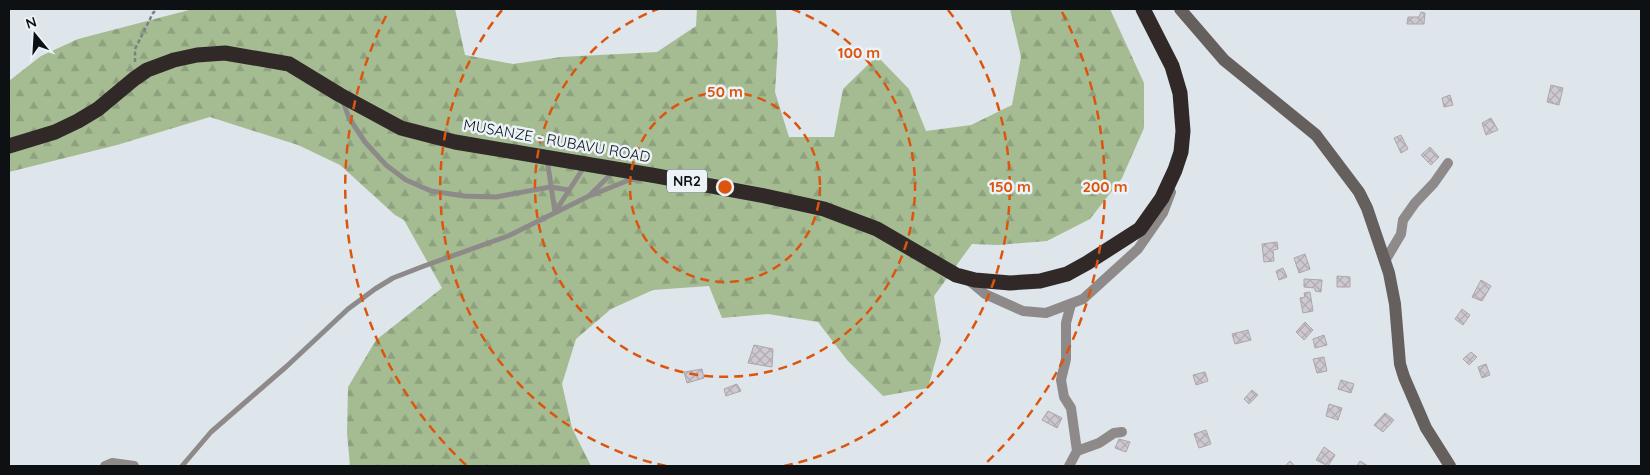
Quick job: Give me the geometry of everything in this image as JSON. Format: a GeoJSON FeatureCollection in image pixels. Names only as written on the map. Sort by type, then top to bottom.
{"type":"FeatureCollection","features":[{"type":"Feature","properties":{"kind":"highway","name":"MUSANZE - RUBAVU ROAD"},"geometry":{"type":"LineString","coordinates":[[9,146],[55,132],[78,122],[98,109],[134,78],[147,70],[174,60],[197,55],[225,53],[289,64],[340,95],[402,128],[455,142],[657,176],[824,209],[877,229],[956,275],[975,280],[1010,282],[1040,280],[1067,274],[1140,228],[1162,198],[1175,170],[1181,152],[1183,131],[1180,94],[1172,66],[1143,9]]}},
{"type":"Feature","properties":{"kind":"main road"},"geometry":{"type":"LineString","coordinates":[[1180,9],[1224,60],[1316,135],[1352,180],[1359,192],[1385,261],[1394,291],[1400,364],[1404,377],[1426,428],[1450,466]]}},
{"type":"Feature","properties":{"kind":"street"},"geometry":{"type":"LineString","coordinates":[[964,277],[985,294],[1023,311],[1046,313],[1083,299],[1138,248],[1163,213],[1175,182],[1181,152]]}},
{"type":"Feature","properties":{"kind":"street"},"geometry":{"type":"LineString","coordinates":[[1385,261],[1401,234],[1403,220],[1448,163]]}},
{"type":"Feature","properties":{"kind":"street"},"geometry":{"type":"LineString","coordinates":[[1069,466],[1077,452],[1072,408],[1064,397],[1061,380],[1066,359],[1066,322],[1071,304]]}},
{"type":"Feature","properties":{"kind":"street"},"geometry":{"type":"LineString","coordinates":[[1077,452],[1099,443],[1114,432],[1122,432]]}},
{"type":"Feature","properties":{"kind":"street"},"geometry":{"type":"LineString","coordinates":[[105,466],[112,463],[134,466]]}},
{"type":"Feature","properties":{"kind":"lane"},"geometry":{"type":"LineString","coordinates":[[340,95],[349,118],[364,142],[386,165],[406,180],[423,188],[464,196],[496,197],[550,187],[569,190]]}},
{"type":"Feature","properties":{"kind":"lane"},"geometry":{"type":"LineString","coordinates":[[546,157],[555,213]]}},
{"type":"Feature","properties":{"kind":"lane"},"geometry":{"type":"LineString","coordinates":[[555,213],[586,164]]}},
{"type":"Feature","properties":{"kind":"lane"},"geometry":{"type":"LineString","coordinates":[[589,196],[616,169]]}},
{"type":"Feature","properties":{"kind":"lane"},"geometry":{"type":"LineString","coordinates":[[182,466],[210,432],[287,366],[348,309],[393,278],[508,236],[589,196],[629,180],[657,176]]}},
{"type":"Feature","properties":{"kind":"path"},"geometry":{"type":"LineString","coordinates":[[134,78],[135,49],[153,13],[157,9]]}},
{"type":"Feature","properties":{"kind":"green space"},"geometry":{"type":"Polygon","coordinates":[[[193,9],[455,9],[465,55],[513,64],[561,57],[657,52],[696,26],[697,9],[776,9],[778,44],[775,92],[789,137],[834,137],[843,89],[877,56],[909,89],[926,131],[971,125],[1012,105],[1021,57],[1010,9],[1110,9],[1144,83],[1144,128],[1122,178],[1090,219],[1047,241],[998,245],[972,244],[934,296],[941,341],[928,388],[883,396],[847,360],[818,322],[768,314],[722,318],[709,286],[653,290],[611,309],[576,339],[562,384],[572,428],[591,466],[350,466],[347,433],[348,387],[376,340],[442,288],[404,220],[395,215],[340,165],[298,145],[210,117],[117,145],[9,172],[9,81],[41,56],[78,39],[193,9]]]}},
{"type":"Feature","properties":{"kind":"building"},"geometry":{"type":"Polygon","coordinates":[[[1421,12],[1425,13],[1424,24],[1407,24],[1408,17],[1419,17],[1421,12]]]}},
{"type":"Feature","properties":{"kind":"building"},"geometry":{"type":"Polygon","coordinates":[[[1551,85],[1563,88],[1559,105],[1547,102],[1551,85]]]}},
{"type":"Feature","properties":{"kind":"building"},"geometry":{"type":"Polygon","coordinates":[[[1450,95],[1453,105],[1444,107],[1442,98],[1450,95]]]}},
{"type":"Feature","properties":{"kind":"building"},"geometry":{"type":"Polygon","coordinates":[[[1491,118],[1498,130],[1486,135],[1482,123],[1491,118]]]}},
{"type":"Feature","properties":{"kind":"building"},"geometry":{"type":"Polygon","coordinates":[[[1401,135],[1408,149],[1401,153],[1394,138],[1401,135]]]}},
{"type":"Feature","properties":{"kind":"building"},"geometry":{"type":"Polygon","coordinates":[[[1430,147],[1439,157],[1431,165],[1421,155],[1430,147]]]}},
{"type":"Feature","properties":{"kind":"building"},"geometry":{"type":"Polygon","coordinates":[[[1277,242],[1278,249],[1273,250],[1274,261],[1264,262],[1262,244],[1277,242]]]}},
{"type":"Feature","properties":{"kind":"building"},"geometry":{"type":"Polygon","coordinates":[[[1305,254],[1310,269],[1299,273],[1294,258],[1305,254]]]}},
{"type":"Feature","properties":{"kind":"building"},"geometry":{"type":"Polygon","coordinates":[[[1283,268],[1287,277],[1279,280],[1276,271],[1283,268]]]}},
{"type":"Feature","properties":{"kind":"building"},"geometry":{"type":"Polygon","coordinates":[[[1337,276],[1350,277],[1350,287],[1337,287],[1337,276]]]}},
{"type":"Feature","properties":{"kind":"building"},"geometry":{"type":"Polygon","coordinates":[[[1304,279],[1322,280],[1321,292],[1315,291],[1315,288],[1304,287],[1304,279]]]}},
{"type":"Feature","properties":{"kind":"building"},"geometry":{"type":"Polygon","coordinates":[[[1481,280],[1491,286],[1482,301],[1472,297],[1481,280]]]}},
{"type":"Feature","properties":{"kind":"building"},"geometry":{"type":"Polygon","coordinates":[[[1310,292],[1313,311],[1303,313],[1300,298],[1305,297],[1304,293],[1310,292]]]}},
{"type":"Feature","properties":{"kind":"building"},"geometry":{"type":"Polygon","coordinates":[[[1462,309],[1470,315],[1463,325],[1455,319],[1462,309]]]}},
{"type":"Feature","properties":{"kind":"building"},"geometry":{"type":"Polygon","coordinates":[[[1305,322],[1313,330],[1304,340],[1296,332],[1305,322]]]}},
{"type":"Feature","properties":{"kind":"building"},"geometry":{"type":"Polygon","coordinates":[[[1248,330],[1251,340],[1235,344],[1232,334],[1248,330]]]}},
{"type":"Feature","properties":{"kind":"building"},"geometry":{"type":"Polygon","coordinates":[[[1324,335],[1327,345],[1315,348],[1313,339],[1324,335]]]}},
{"type":"Feature","properties":{"kind":"building"},"geometry":{"type":"Polygon","coordinates":[[[754,345],[773,349],[772,367],[748,363],[754,345]]]}},
{"type":"Feature","properties":{"kind":"building"},"geometry":{"type":"Polygon","coordinates":[[[1471,352],[1477,357],[1469,365],[1463,359],[1471,352]]]}},
{"type":"Feature","properties":{"kind":"building"},"geometry":{"type":"Polygon","coordinates":[[[1324,357],[1327,371],[1317,373],[1313,359],[1324,357]]]}},
{"type":"Feature","properties":{"kind":"building"},"geometry":{"type":"Polygon","coordinates":[[[1486,364],[1490,375],[1482,378],[1478,367],[1486,364]]]}},
{"type":"Feature","properties":{"kind":"building"},"geometry":{"type":"Polygon","coordinates":[[[702,369],[704,378],[687,383],[684,372],[702,369]]]}},
{"type":"Feature","properties":{"kind":"building"},"geometry":{"type":"Polygon","coordinates":[[[1205,372],[1208,381],[1196,385],[1193,375],[1205,372]]]}},
{"type":"Feature","properties":{"kind":"building"},"geometry":{"type":"Polygon","coordinates":[[[1341,380],[1354,384],[1351,393],[1338,389],[1341,380]]]}},
{"type":"Feature","properties":{"kind":"building"},"geometry":{"type":"Polygon","coordinates":[[[737,384],[741,391],[726,396],[724,389],[737,384]]]}},
{"type":"Feature","properties":{"kind":"building"},"geometry":{"type":"Polygon","coordinates":[[[1252,390],[1258,395],[1249,404],[1244,399],[1252,390]]]}},
{"type":"Feature","properties":{"kind":"building"},"geometry":{"type":"Polygon","coordinates":[[[1329,404],[1342,408],[1338,420],[1326,416],[1329,404]]]}},
{"type":"Feature","properties":{"kind":"building"},"geometry":{"type":"Polygon","coordinates":[[[1048,411],[1062,418],[1057,428],[1042,420],[1048,411]]]}},
{"type":"Feature","properties":{"kind":"building"},"geometry":{"type":"Polygon","coordinates":[[[1385,413],[1394,420],[1383,432],[1374,425],[1385,413]]]}},
{"type":"Feature","properties":{"kind":"building"},"geometry":{"type":"Polygon","coordinates":[[[1206,430],[1211,444],[1199,448],[1194,434],[1206,430]]]}},
{"type":"Feature","properties":{"kind":"building"},"geometry":{"type":"Polygon","coordinates":[[[1119,439],[1130,442],[1126,452],[1115,448],[1119,439]]]}},
{"type":"Feature","properties":{"kind":"building"},"geometry":{"type":"Polygon","coordinates":[[[1324,447],[1335,455],[1328,466],[1316,460],[1324,447]]]}},
{"type":"Feature","properties":{"kind":"building"},"geometry":{"type":"Polygon","coordinates":[[[1290,461],[1295,466],[1285,466],[1290,461]]]}},
{"type":"Feature","properties":{"kind":"building"},"geometry":{"type":"Polygon","coordinates":[[[1360,461],[1368,466],[1357,466],[1360,461]]]}}]}
